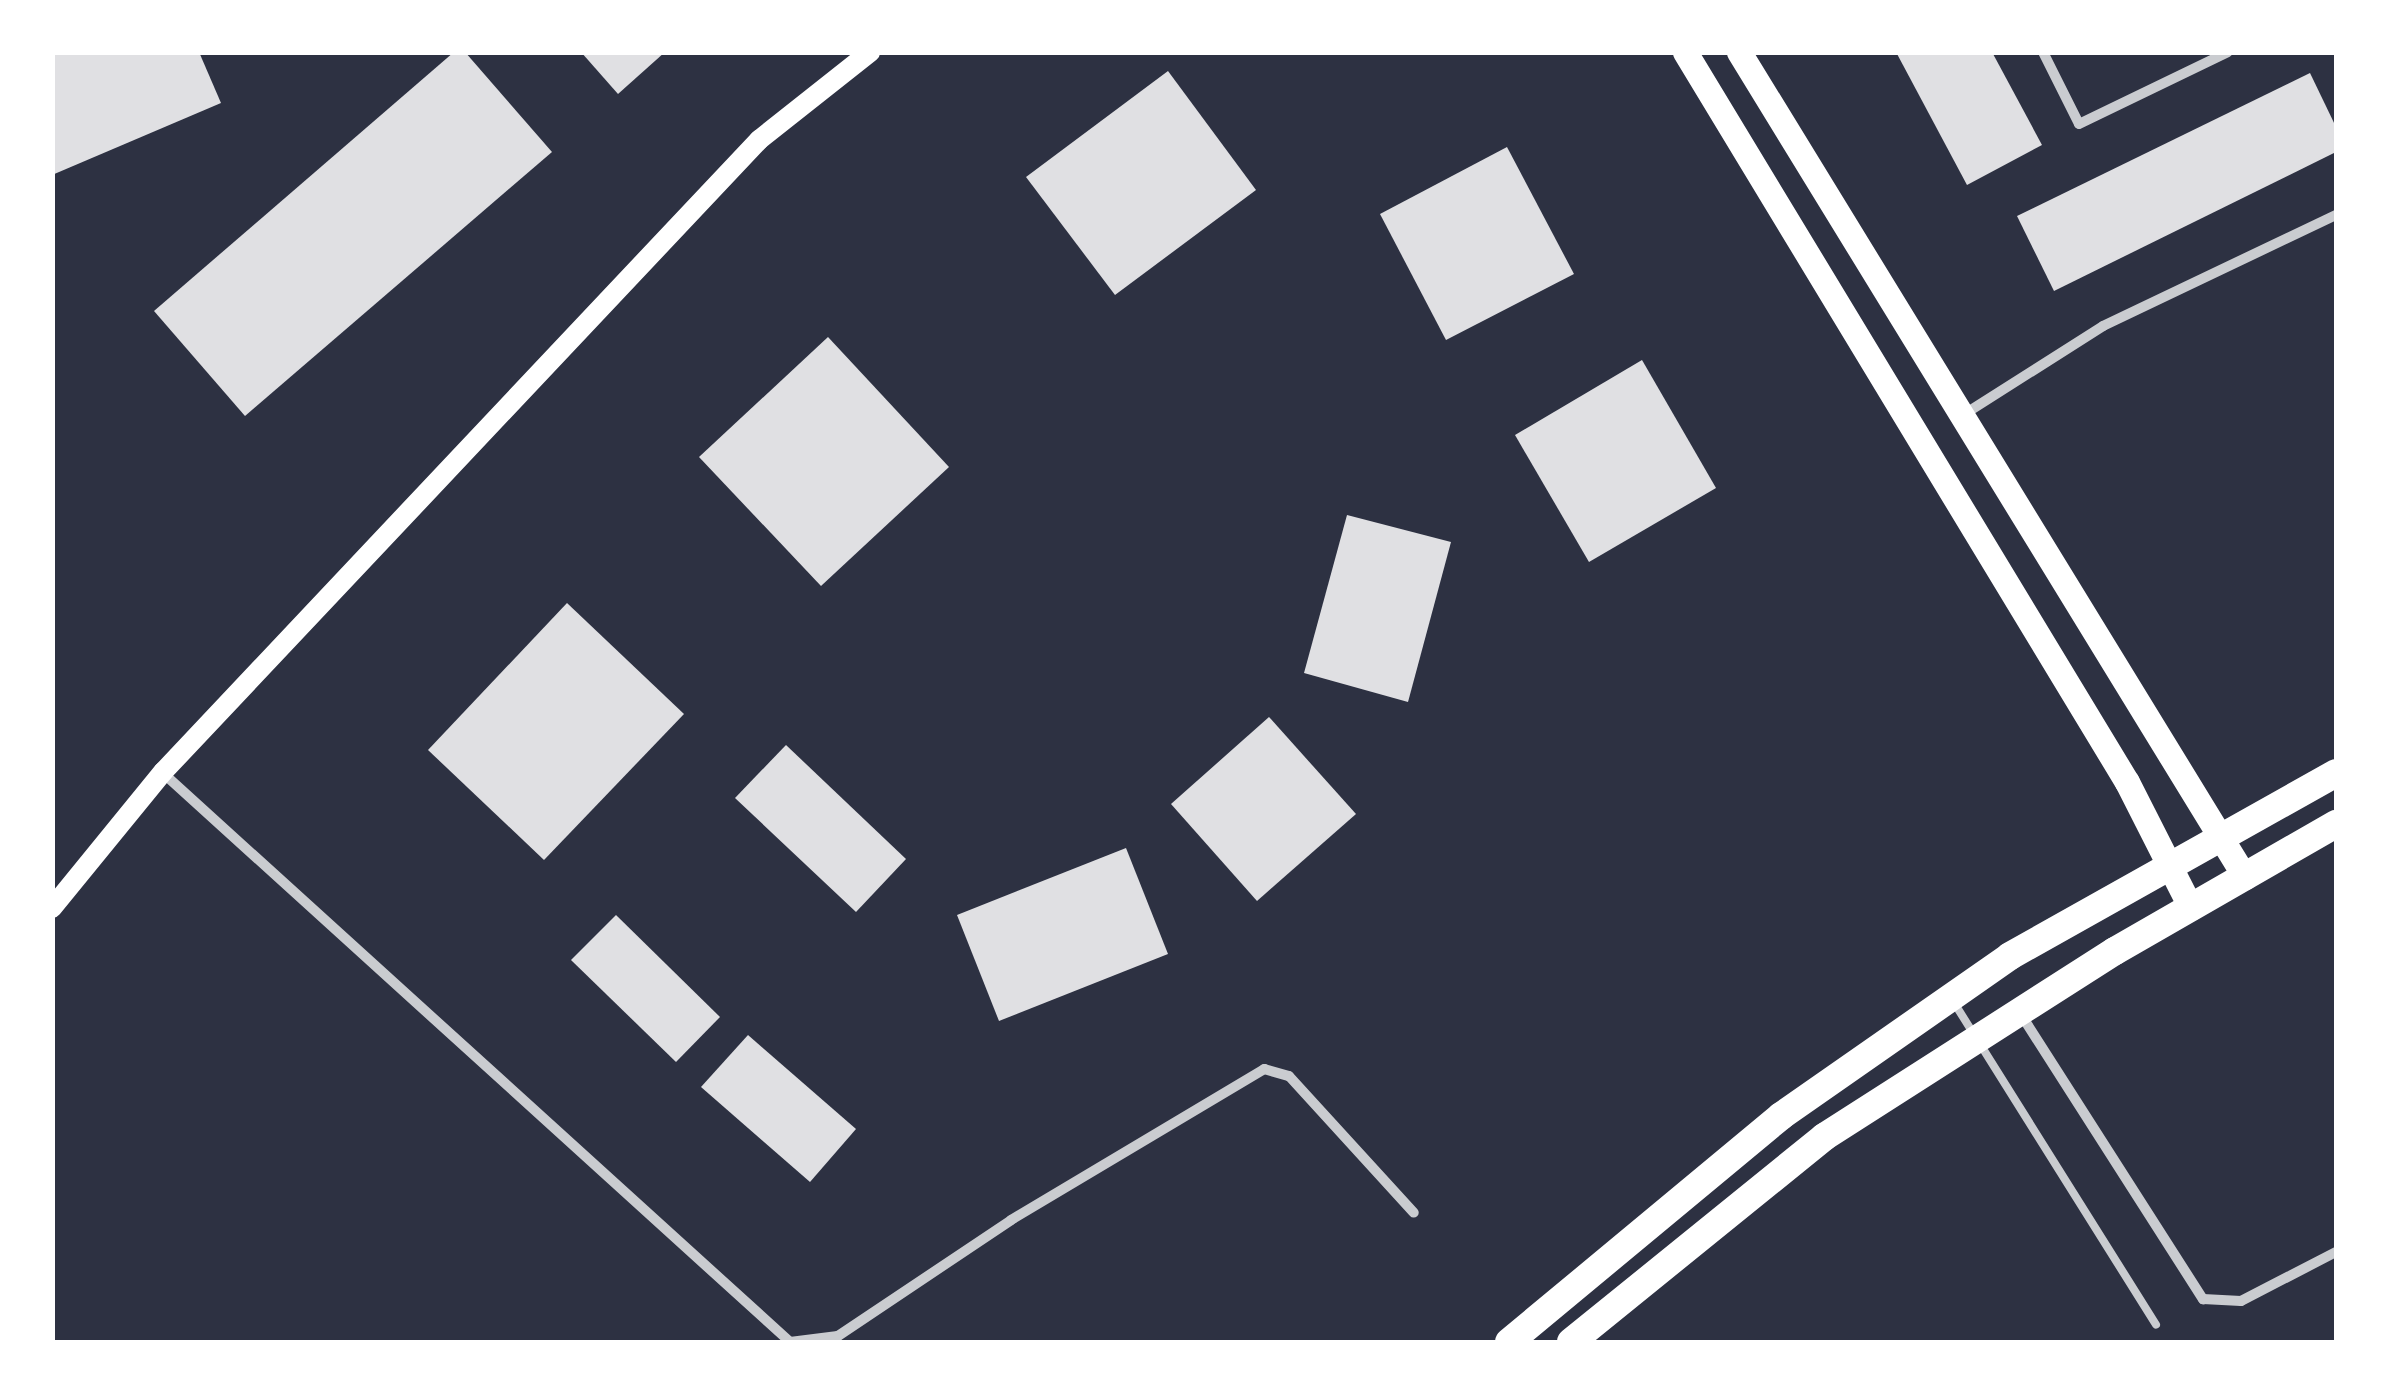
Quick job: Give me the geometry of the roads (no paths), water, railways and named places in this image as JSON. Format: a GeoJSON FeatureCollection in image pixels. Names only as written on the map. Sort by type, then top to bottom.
{"type":"FeatureCollection","features":[{"type":"Feature","properties":{"kind":"highway"},"geometry":{"type":"LineString","coordinates":[[1509,1342],[1781,1116],[1950,997],[2172,865],[2336,774]]}},
{"type":"Feature","properties":{"kind":"highway"},"geometry":{"type":"LineString","coordinates":[[1570,1342],[1824,1137],[2019,1012],[2336,824]]}},
{"type":"Feature","properties":{"kind":"main road"},"geometry":{"type":"LineString","coordinates":[[52,908],[162,772],[759,140],[870,52]]}},
{"type":"Feature","properties":{"kind":"main road"},"geometry":{"type":"LineString","coordinates":[[1685,52],[2172,865],[2191,908]]}},
{"type":"Feature","properties":{"kind":"main road"},"geometry":{"type":"LineString","coordinates":[[1739,52],[2245,877]]}},
{"type":"Feature","properties":{"kind":"street"},"geometry":{"type":"LineString","coordinates":[[2043,52],[2079,124],[2228,52]]}},
{"type":"Feature","properties":{"kind":"street"},"geometry":{"type":"LineString","coordinates":[[1962,416],[2103,326],[2336,215]]}},
{"type":"Feature","properties":{"kind":"street"},"geometry":{"type":"LineString","coordinates":[[162,772],[790,1342],[838,1336],[1011,1220],[1264,1068],[1290,1076],[1414,1213]]}},
{"type":"Feature","properties":{"kind":"street"},"geometry":{"type":"LineString","coordinates":[[2019,1012],[2203,1299],[2241,1301],[2336,1252]]}},
{"type":"Feature","properties":{"kind":"lane"},"geometry":{"type":"LineString","coordinates":[[1950,997],[2156,1325]]}}]}
